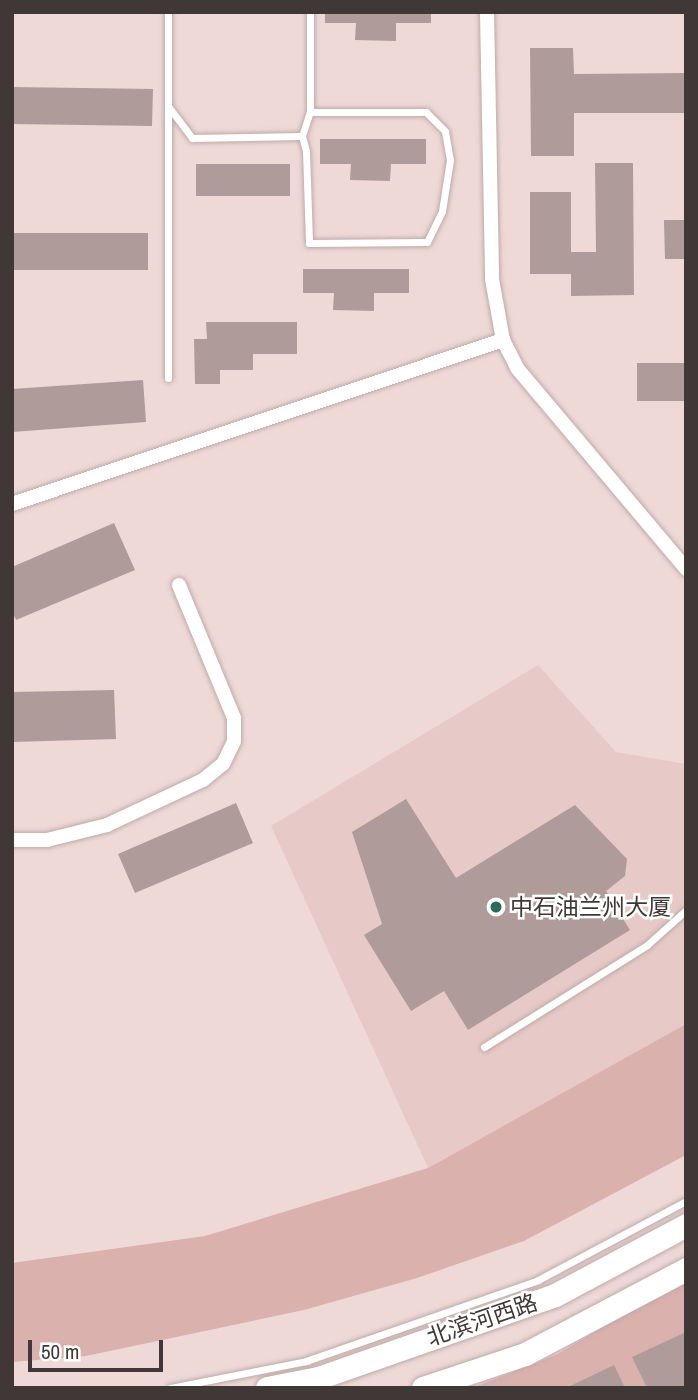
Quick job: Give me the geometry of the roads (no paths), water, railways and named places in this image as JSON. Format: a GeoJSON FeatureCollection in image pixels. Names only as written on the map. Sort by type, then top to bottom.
{"type":"FeatureCollection","features":[{"type":"Feature","properties":{"kind":"main road","name":"北滨河西路"},"geometry":{"type":"LineString","coordinates":[[267,1388],[318,1378],[555,1294],[686,1225]]}},
{"type":"Feature","properties":{"kind":"main road","name":"北滨河西路"},"geometry":{"type":"LineString","coordinates":[[422,1388],[525,1354],[686,1269]]}},
{"type":"Feature","properties":{"kind":"street"},"geometry":{"type":"LineString","coordinates":[[487,12],[492,279],[503,340],[517,368],[686,569]]}},
{"type":"Feature","properties":{"kind":"street"},"geometry":{"type":"LineString","coordinates":[[12,505],[503,340]]}},
{"type":"Feature","properties":{"kind":"street"},"geometry":{"type":"LineString","coordinates":[[12,840],[47,839],[107,825],[203,780],[223,764],[234,741],[234,718],[179,585]]}},
{"type":"Feature","properties":{"kind":"lane"},"geometry":{"type":"LineString","coordinates":[[168,12],[168,378]]}},
{"type":"Feature","properties":{"kind":"lane"},"geometry":{"type":"LineString","coordinates":[[310,12],[310,112],[302,136],[306,150],[309,243],[427,242],[442,211],[450,160],[445,131],[426,112],[310,112]]}},
{"type":"Feature","properties":{"kind":"lane"},"geometry":{"type":"LineString","coordinates":[[168,105],[192,138],[302,136]]}},
{"type":"Feature","properties":{"kind":"lane"},"geometry":{"type":"LineString","coordinates":[[484,1047],[647,946],[686,911]]}},
{"type":"Feature","properties":{"kind":"lane"},"geometry":{"type":"LineString","coordinates":[[170,1388],[306,1361],[538,1280],[686,1201]]}},
{"type":"Feature","properties":{"kind":"place","name":"中石油兰州大厦"},"geometry":{"type":"Point","coordinates":[496,907]}}]}
